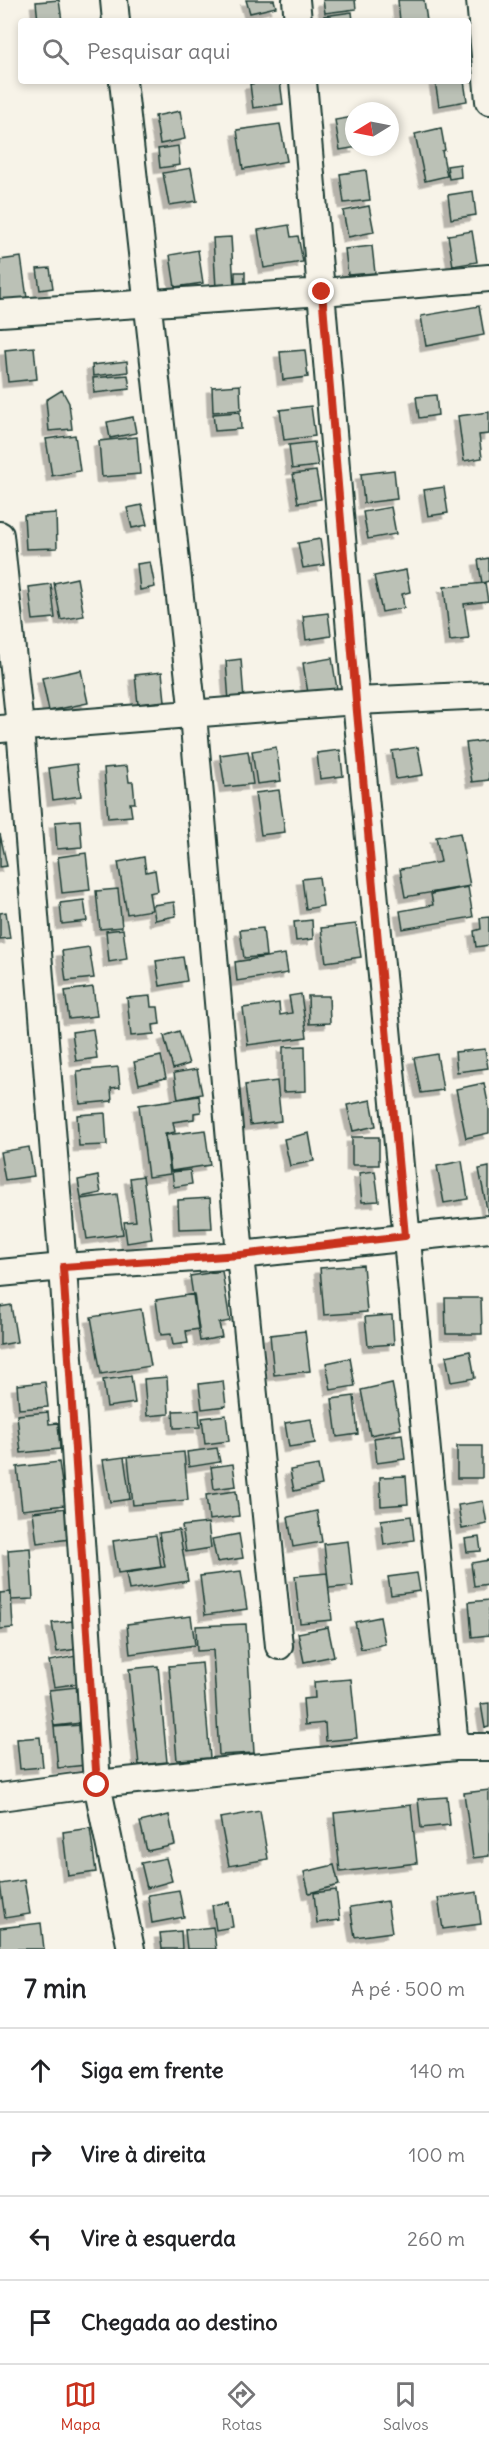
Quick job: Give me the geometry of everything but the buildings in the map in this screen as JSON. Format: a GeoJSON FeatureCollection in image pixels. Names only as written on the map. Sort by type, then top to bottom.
{"type":"FeatureCollection","features":[{"type":"Feature","properties":{"kind":"street"},"geometry":{"type":"LineString","coordinates":[[114,0],[116,18]]}},
{"type":"Feature","properties":{"kind":"street"},"geometry":{"type":"LineString","coordinates":[[296,0],[298,18]]}},
{"type":"Feature","properties":{"kind":"street"},"geometry":{"type":"LineString","coordinates":[[480,0],[489,101]]}},
{"type":"Feature","properties":{"kind":"street"},"geometry":{"type":"LineString","coordinates":[[123,84],[193,715],[240,1255],[279,1646]]}},
{"type":"Feature","properties":{"kind":"street"},"geometry":{"type":"LineString","coordinates":[[303,84],[356,701],[455,1747]]}},
{"type":"Feature","properties":{"kind":"street"},"geometry":{"type":"LineString","coordinates":[[0,313],[322,292],[489,278]]}},
{"type":"Feature","properties":{"kind":"street"},"geometry":{"type":"LineString","coordinates":[[0,535],[10,728],[63,1267],[97,1785],[131,1949]]}},
{"type":"Feature","properties":{"kind":"street"},"geometry":{"type":"LineString","coordinates":[[10,728],[356,701],[489,695]]}},
{"type":"Feature","properties":{"kind":"street"},"geometry":{"type":"LineString","coordinates":[[0,1273],[240,1255],[489,1229]]}},
{"type":"Feature","properties":{"kind":"street"},"geometry":{"type":"LineString","coordinates":[[0,1797],[455,1747],[489,1747]]}},
{"type":"Feature","properties":{"kind":"route"},"geometry":{"type":"LineString","coordinates":[[97,1785],[63,1267],[240,1255],[405,1236],[356,701],[322,292]]}}]}
